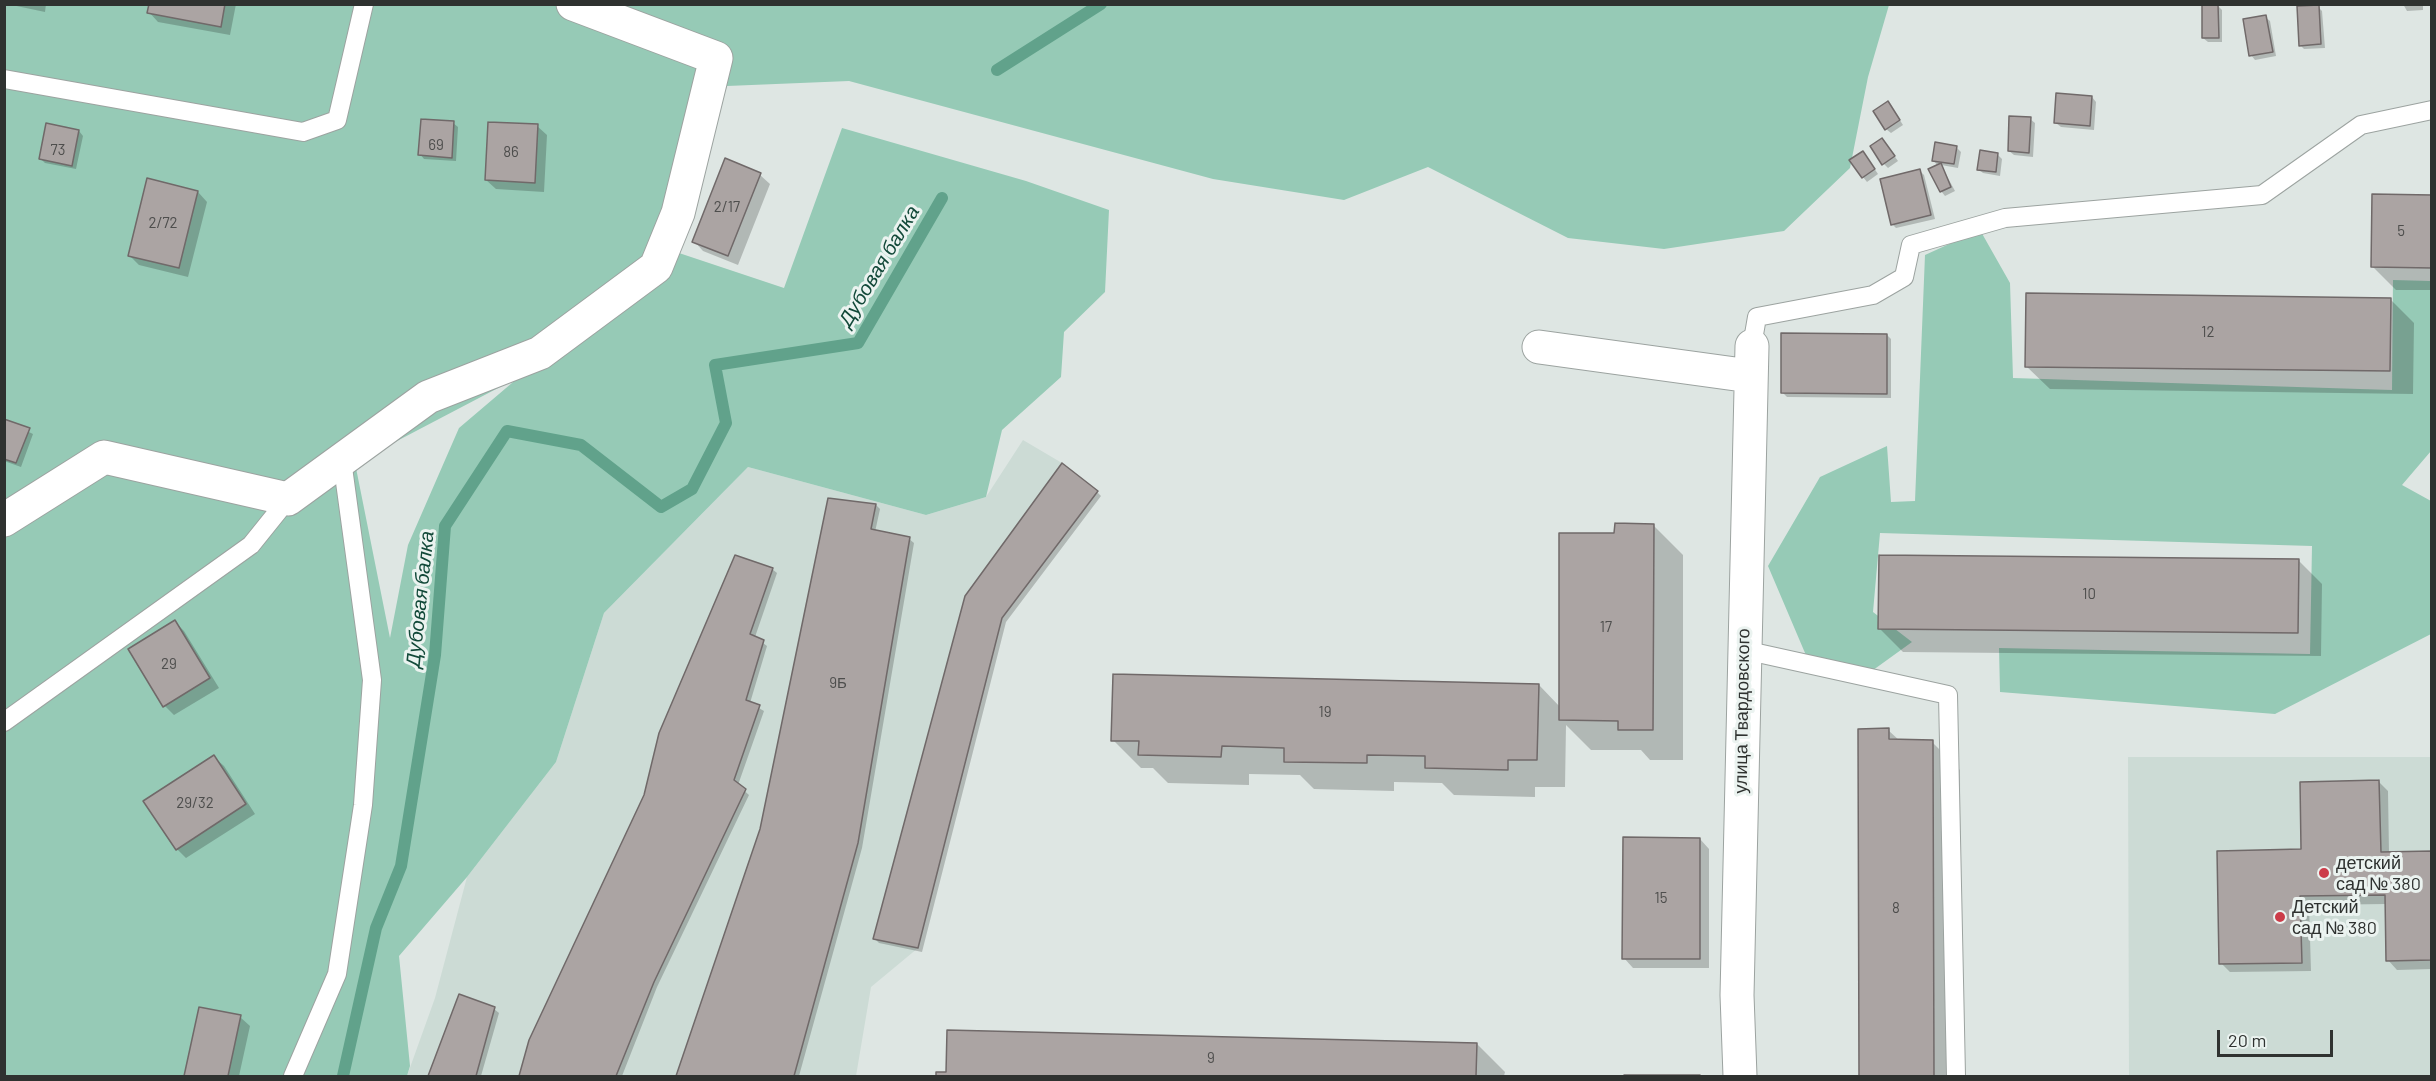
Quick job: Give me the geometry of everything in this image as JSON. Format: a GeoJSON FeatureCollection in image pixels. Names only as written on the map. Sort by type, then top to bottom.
{"type":"FeatureCollection","features":[{"type":"Feature","properties":{"kind":"street"},"geometry":{"type":"LineString","coordinates":[[4,520],[104,457],[288,499],[428,397],[540,352],[656,267],[678,213],[716,58],[573,4]]}},
{"type":"Feature","properties":{"kind":"street"},"geometry":{"type":"LineString","coordinates":[[1539,347],[1751,361]]}},
{"type":"Feature","properties":{"kind":"street","name":"улица Твардовского"},"geometry":{"type":"LineString","coordinates":[[1740,1077],[1737,995],[1751,361]]}},
{"type":"Feature","properties":{"kind":"lane"},"geometry":{"type":"LineString","coordinates":[[4,79],[303,132],[337,120],[364,4]]}},
{"type":"Feature","properties":{"kind":"lane"},"geometry":{"type":"LineString","coordinates":[[1751,361],[1757,317],[1873,295],[1904,277],[1911,245],[2006,218],[2262,195],[2361,125],[2432,110]]}},
{"type":"Feature","properties":{"kind":"lane"},"geometry":{"type":"LineString","coordinates":[[293,1077],[337,974],[363,805],[372,680],[342,460]]}},
{"type":"Feature","properties":{"kind":"lane"},"geometry":{"type":"LineString","coordinates":[[4,722],[250,545],[288,499]]}},
{"type":"Feature","properties":{"kind":"lane"},"geometry":{"type":"LineString","coordinates":[[1744,650],[1948,695],[1956,1077]]}},
{"type":"Feature","properties":{"kind":"shaded area"},"geometry":{"type":"Polygon","coordinates":[[[1023,440],[1062,463],[1098,491],[1002,618],[918,948],[871,987],[856,1076],[407,1076],[435,998],[467,877],[556,762],[604,613],[748,467],[926,515],[986,497],[1023,440]]]}},
{"type":"Feature","properties":{"kind":"shaded area","name":"Детский сад № 380"},"geometry":{"type":"Polygon","coordinates":[[[2128,757],[2431,757],[2431,1076],[2129,1076],[2128,757]]]}},
{"type":"Feature","properties":{"kind":"green space"},"geometry":{"type":"Polygon","coordinates":[[[5,5],[1889,5],[1868,77],[1850,168],[1784,231],[1664,249],[1568,238],[1428,167],[1344,200],[1213,179],[849,81],[727,86],[670,250],[784,288],[842,128],[1026,181],[1109,210],[1105,292],[1064,332],[1061,377],[1002,430],[986,497],[926,515],[748,467],[604,613],[556,762],[467,877],[399,956],[410,1066],[407,1076],[5,1076],[5,5]],[[519,377],[355,463],[390,638],[408,545],[459,428],[519,377]]]}},
{"type":"Feature","properties":{"kind":"green space"},"geometry":{"type":"Polygon","coordinates":[[[1980,230],[2010,283],[2013,378],[2392,390],[2393,280],[2431,281],[2431,451],[2402,485],[2431,501],[2431,634],[2275,714],[2000,692],[1999,648],[2310,654],[2312,546],[1880,533],[1873,612],[1912,642],[1869,673],[1811,667],[1768,566],[1820,477],[1887,446],[1891,502],[1915,501],[1925,255],[1980,230]]]}},
{"type":"Feature","properties":{"kind":"building"},"geometry":{"type":"Polygon","coordinates":[[[149,4],[225,4],[221,27],[147,13],[149,4]]]}},
{"type":"Feature","properties":{"kind":"building"},"geometry":{"type":"Polygon","coordinates":[[[2202,4],[2218,4],[2219,38],[2202,38],[2202,4]]]}},
{"type":"Feature","properties":{"kind":"building"},"geometry":{"type":"Polygon","coordinates":[[[2319,5],[2321,44],[2299,46],[2297,6],[2319,5]]]}},
{"type":"Feature","properties":{"kind":"building"},"geometry":{"type":"Polygon","coordinates":[[[2266,15],[2273,52],[2249,56],[2243,19],[2266,15]]]}},
{"type":"Feature","properties":{"kind":"building"},"geometry":{"type":"Polygon","coordinates":[[[2056,93],[2092,96],[2090,126],[2054,123],[2056,93]]]}},
{"type":"Feature","properties":{"kind":"building"},"geometry":{"type":"Polygon","coordinates":[[[1888,101],[1900,120],[1885,130],[1873,111],[1888,101]]]}},
{"type":"Feature","properties":{"kind":"building"},"geometry":{"type":"Polygon","coordinates":[[[2009,116],[2031,117],[2029,153],[2008,151],[2009,116]]]}},
{"type":"Feature","properties":{"kind":"building"},"geometry":{"type":"Polygon","coordinates":[[[421,119],[454,121],[452,158],[418,155],[421,119]]]}},
{"type":"Feature","properties":{"kind":"building"},"geometry":{"type":"Polygon","coordinates":[[[488,122],[538,124],[535,183],[485,180],[488,122]]]}},
{"type":"Feature","properties":{"kind":"building"},"geometry":{"type":"Polygon","coordinates":[[[46,123],[79,130],[72,166],[39,159],[46,123]]]}},
{"type":"Feature","properties":{"kind":"building"},"geometry":{"type":"Polygon","coordinates":[[[1882,138],[1895,156],[1882,165],[1870,146],[1882,138]]]}},
{"type":"Feature","properties":{"kind":"building"},"geometry":{"type":"Polygon","coordinates":[[[1935,142],[1957,146],[1954,164],[1932,161],[1935,142]]]}},
{"type":"Feature","properties":{"kind":"building"},"geometry":{"type":"Polygon","coordinates":[[[1980,150],[1998,153],[1996,172],[1977,170],[1980,150]]]}},
{"type":"Feature","properties":{"kind":"building"},"geometry":{"type":"Polygon","coordinates":[[[1863,151],[1875,169],[1862,178],[1849,160],[1863,151]]]}},
{"type":"Feature","properties":{"kind":"building"},"geometry":{"type":"Polygon","coordinates":[[[725,158],[761,173],[728,256],[692,242],[725,158]]]}},
{"type":"Feature","properties":{"kind":"building"},"geometry":{"type":"Polygon","coordinates":[[[1941,163],[1951,187],[1940,192],[1928,169],[1941,163]]]}},
{"type":"Feature","properties":{"kind":"building"},"geometry":{"type":"Polygon","coordinates":[[[1920,169],[1931,215],[1891,225],[1880,179],[1920,169]]]}},
{"type":"Feature","properties":{"kind":"building"},"geometry":{"type":"Polygon","coordinates":[[[147,178],[198,191],[179,268],[128,256],[147,178]]]}},
{"type":"Feature","properties":{"kind":"building"},"geometry":{"type":"Polygon","coordinates":[[[2372,194],[2432,195],[2432,268],[2371,267],[2372,194]]]}},
{"type":"Feature","properties":{"kind":"building"},"geometry":{"type":"Polygon","coordinates":[[[2026,293],[2391,298],[2390,371],[2025,367],[2026,293]]]}},
{"type":"Feature","properties":{"kind":"building"},"geometry":{"type":"Polygon","coordinates":[[[1781,333],[1887,334],[1887,394],[1781,393],[1781,333]]]}},
{"type":"Feature","properties":{"kind":"building"},"geometry":{"type":"Polygon","coordinates":[[[4,419],[30,428],[16,463],[4,459],[4,419]]]}},
{"type":"Feature","properties":{"kind":"building"},"geometry":{"type":"Polygon","coordinates":[[[1062,463],[1098,491],[1002,618],[918,948],[873,939],[965,596],[1062,463]]]}},
{"type":"Feature","properties":{"kind":"building"},"geometry":{"type":"Polygon","coordinates":[[[828,498],[876,504],[871,529],[910,537],[858,843],[794,1076],[676,1076],[760,829],[828,498]]]}},
{"type":"Feature","properties":{"kind":"building"},"geometry":{"type":"Polygon","coordinates":[[[1615,523],[1654,524],[1653,730],[1618,730],[1618,721],[1559,720],[1559,533],[1614,533],[1615,523]]]}},
{"type":"Feature","properties":{"kind":"building"},"geometry":{"type":"Polygon","coordinates":[[[735,555],[773,568],[750,634],[764,640],[746,700],[760,705],[734,780],[746,789],[654,982],[616,1076],[519,1076],[529,1040],[644,795],[659,733],[735,555]]]}},
{"type":"Feature","properties":{"kind":"building"},"geometry":{"type":"Polygon","coordinates":[[[1879,555],[2299,559],[2298,633],[1878,629],[1879,555]]]}},
{"type":"Feature","properties":{"kind":"building"},"geometry":{"type":"Polygon","coordinates":[[[175,620],[210,678],[163,707],[128,649],[175,620]]]}},
{"type":"Feature","properties":{"kind":"building"},"geometry":{"type":"Polygon","coordinates":[[[1113,674],[1539,684],[1537,760],[1508,760],[1508,770],[1425,768],[1425,756],[1367,755],[1367,763],[1284,762],[1284,748],[1222,746],[1221,757],[1138,755],[1139,741],[1111,741],[1113,674]]]}},
{"type":"Feature","properties":{"kind":"building"},"geometry":{"type":"Polygon","coordinates":[[[1889,728],[1889,739],[1933,740],[1934,1076],[1859,1076],[1858,729],[1889,728]]]}},
{"type":"Feature","properties":{"kind":"building"},"geometry":{"type":"Polygon","coordinates":[[[214,755],[246,804],[176,850],[143,801],[214,755]]]}},
{"type":"Feature","properties":{"kind":"building","name":"детский сад № 380"},"geometry":{"type":"Polygon","coordinates":[[[2379,780],[2381,852],[2432,851],[2432,960],[2386,961],[2385,895],[2300,896],[2302,963],[2219,964],[2217,851],[2301,849],[2300,782],[2379,780]]]}},
{"type":"Feature","properties":{"kind":"building"},"geometry":{"type":"Polygon","coordinates":[[[1623,837],[1700,838],[1700,959],[1622,959],[1623,837]]]}},
{"type":"Feature","properties":{"kind":"building"},"geometry":{"type":"Polygon","coordinates":[[[459,994],[495,1007],[476,1076],[428,1076],[459,994]]]}},
{"type":"Feature","properties":{"kind":"building"},"geometry":{"type":"Polygon","coordinates":[[[199,1007],[241,1015],[228,1076],[184,1076],[199,1007]]]}},
{"type":"Feature","properties":{"kind":"building"},"geometry":{"type":"Polygon","coordinates":[[[947,1030],[1477,1043],[1476,1076],[936,1076],[936,1072],[946,1072],[947,1030]]]}},
{"type":"Feature","properties":{"kind":"building"},"geometry":{"type":"Polygon","coordinates":[[[1700,1075],[1700,1076],[1624,1076],[1700,1075]]]}},
{"type":"Feature","properties":{"kind":"waterway","name":"Дубовая балка"},"geometry":{"type":"LineString","coordinates":[[997,70],[1101,4]]}},
{"type":"Feature","properties":{"kind":"waterway","name":"Дубовая балка"},"geometry":{"type":"LineString","coordinates":[[343,1076],[376,928],[401,866],[435,655],[445,526],[507,431],[581,445],[661,507],[692,489],[726,423],[715,365],[858,343],[942,198]]}},
{"type":"Feature","properties":{"kind":"place","name":"детский сад № 380"},"geometry":{"type":"Point","coordinates":[2324,873]}},
{"type":"Feature","properties":{"kind":"place","name":"Детский сад № 380"},"geometry":{"type":"Point","coordinates":[2280,917]}}]}
